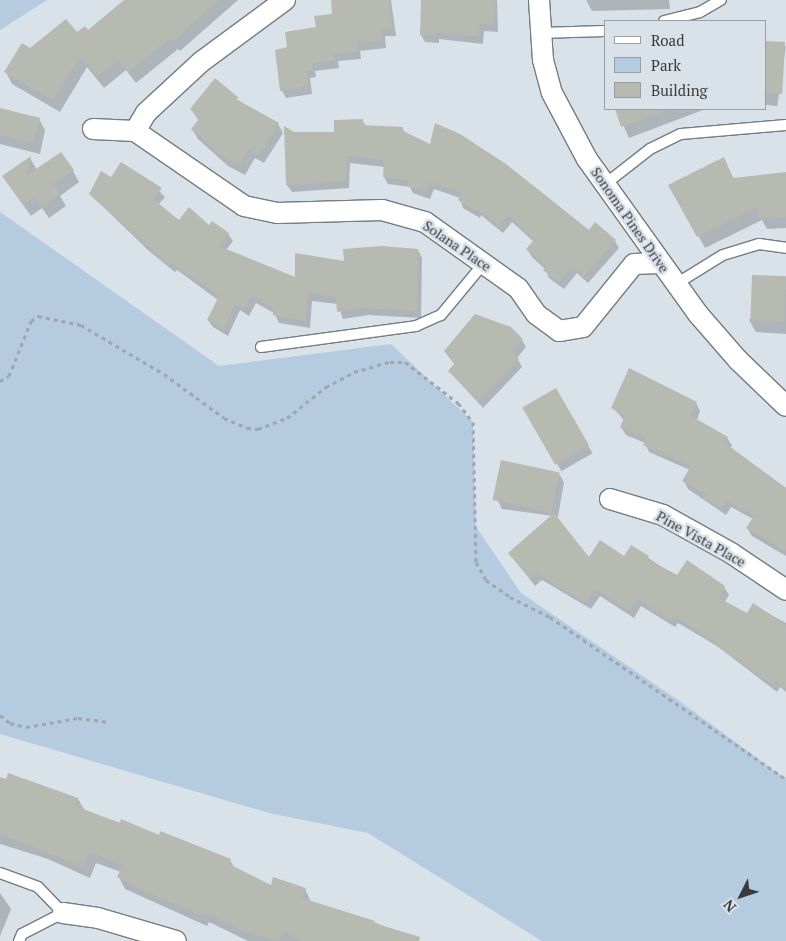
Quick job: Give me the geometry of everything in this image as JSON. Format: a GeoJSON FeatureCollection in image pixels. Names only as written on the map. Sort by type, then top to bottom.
{"type":"FeatureCollection","features":[{"type":"Feature","properties":{"kind":"street"},"geometry":{"type":"LineString","coordinates":[[93,129],[135,131],[146,113],[201,62],[285,0]]}},
{"type":"Feature","properties":{"kind":"street","name":"Sonoma Pines Drive"},"geometry":{"type":"LineString","coordinates":[[539,0],[543,60],[552,93],[587,159],[676,284],[738,360],[786,406]]}},
{"type":"Feature","properties":{"kind":"street","name":"Solana Place"},"geometry":{"type":"LineString","coordinates":[[135,131],[244,206],[277,213],[382,210],[425,222],[518,288],[536,314],[560,331],[583,327],[634,264],[660,262]]}},
{"type":"Feature","properties":{"kind":"street","name":"Pine Vista Place"},"geometry":{"type":"LineString","coordinates":[[610,499],[663,515],[731,553],[786,590]]}},
{"type":"Feature","properties":{"kind":"street"},"geometry":{"type":"LineString","coordinates":[[63,913],[98,918],[176,941]]}},
{"type":"Feature","properties":{"kind":"lane"},"geometry":{"type":"LineString","coordinates":[[668,20],[700,12],[721,0]]}},
{"type":"Feature","properties":{"kind":"lane"},"geometry":{"type":"LineString","coordinates":[[540,33],[604,31]]}},
{"type":"Feature","properties":{"kind":"lane"},"geometry":{"type":"LineString","coordinates":[[604,185],[650,149],[680,134],[786,125]]}},
{"type":"Feature","properties":{"kind":"lane"},"geometry":{"type":"LineString","coordinates":[[676,284],[723,254],[759,244],[786,248]]}},
{"type":"Feature","properties":{"kind":"lane"},"geometry":{"type":"LineString","coordinates":[[261,347],[416,326],[441,315],[484,263]]}},
{"type":"Feature","properties":{"kind":"lane"},"geometry":{"type":"LineString","coordinates":[[0,873],[38,887],[63,913],[22,934],[19,941]]}},
{"type":"Feature","properties":{"kind":"path"},"geometry":{"type":"LineString","coordinates":[[0,381],[9,376],[31,321],[38,316],[81,325],[164,374],[224,418],[247,428],[263,428],[287,418],[326,387],[354,372],[390,362],[405,362],[458,403],[473,422],[476,527]]}},
{"type":"Feature","properties":{"kind":"path"},"geometry":{"type":"LineString","coordinates":[[476,527],[477,481],[475,437],[476,562],[486,580],[510,597],[550,617],[786,779]]}},
{"type":"Feature","properties":{"kind":"path"},"geometry":{"type":"LineString","coordinates":[[0,715],[10,723],[26,727],[78,718],[110,722]]}},
{"type":"Feature","properties":{"kind":"green space"},"geometry":{"type":"Polygon","coordinates":[[[0,0],[47,0],[0,30],[0,0]]]}},
{"type":"Feature","properties":{"kind":"green space"},"geometry":{"type":"Polygon","coordinates":[[[0,212],[219,366],[391,344],[473,422],[476,527],[521,593],[678,700],[786,779],[786,941],[542,941],[368,833],[269,813],[0,734],[0,212]]]}},
{"type":"Feature","properties":{"kind":"building"},"geometry":{"type":"Polygon","coordinates":[[[124,0],[219,0],[173,41],[170,38],[128,72],[118,60],[97,77],[80,56],[53,101],[4,72],[22,43],[30,48],[66,19],[77,32],[85,26],[88,30],[124,0]]]}},
{"type":"Feature","properties":{"kind":"building"},"geometry":{"type":"Polygon","coordinates":[[[331,0],[389,0],[393,29],[381,29],[383,41],[357,43],[358,52],[334,53],[335,60],[312,64],[313,70],[307,71],[308,86],[280,91],[275,50],[287,47],[285,32],[316,27],[314,16],[332,14],[331,0]]]}},
{"type":"Feature","properties":{"kind":"building"},"geometry":{"type":"Polygon","coordinates":[[[421,0],[496,0],[494,25],[480,24],[479,37],[436,32],[436,36],[420,35],[421,0]]]}},
{"type":"Feature","properties":{"kind":"building"},"geometry":{"type":"Polygon","coordinates":[[[766,41],[785,42],[782,94],[766,93],[766,41]]]}},
{"type":"Feature","properties":{"kind":"building"},"geometry":{"type":"Polygon","coordinates":[[[215,78],[239,98],[236,99],[279,123],[259,154],[249,149],[239,166],[221,156],[191,129],[200,118],[190,109],[215,78]]]}},
{"type":"Feature","properties":{"kind":"building"},"geometry":{"type":"Polygon","coordinates":[[[0,108],[40,118],[34,143],[0,135],[0,108]]]}},
{"type":"Feature","properties":{"kind":"building"},"geometry":{"type":"Polygon","coordinates":[[[615,110],[667,110],[621,127],[615,110]]]}},
{"type":"Feature","properties":{"kind":"building"},"geometry":{"type":"Polygon","coordinates":[[[363,119],[363,125],[403,127],[403,131],[430,144],[435,123],[460,134],[506,164],[589,230],[595,222],[616,240],[584,276],[572,266],[559,282],[543,270],[546,267],[526,249],[534,240],[508,215],[498,226],[477,209],[475,211],[458,200],[462,193],[430,182],[426,192],[407,186],[409,181],[383,177],[384,160],[347,156],[346,181],[286,185],[284,126],[294,132],[334,132],[334,120],[363,119]]]}},
{"type":"Feature","properties":{"kind":"building"},"geometry":{"type":"Polygon","coordinates":[[[61,152],[74,170],[53,184],[60,194],[42,207],[35,197],[23,205],[2,176],[31,156],[26,176],[61,152]]]}},
{"type":"Feature","properties":{"kind":"building"},"geometry":{"type":"Polygon","coordinates":[[[724,157],[733,178],[786,172],[786,217],[759,218],[758,207],[697,237],[668,185],[724,157]]]}},
{"type":"Feature","properties":{"kind":"building"},"geometry":{"type":"Polygon","coordinates":[[[121,162],[162,188],[153,199],[179,220],[189,207],[209,225],[212,221],[229,233],[219,246],[295,277],[295,253],[344,261],[343,249],[382,246],[418,249],[417,311],[363,308],[337,312],[336,297],[308,293],[306,321],[273,315],[273,308],[252,296],[245,309],[235,304],[224,329],[207,320],[219,296],[172,263],[170,266],[89,194],[101,171],[111,177],[121,162]]]}},
{"type":"Feature","properties":{"kind":"building"},"geometry":{"type":"Polygon","coordinates":[[[752,275],[786,276],[784,322],[750,321],[752,275]]]}},
{"type":"Feature","properties":{"kind":"building"},"geometry":{"type":"Polygon","coordinates":[[[475,314],[511,327],[523,339],[512,351],[519,359],[478,401],[448,371],[455,363],[444,351],[475,314]]]}},
{"type":"Feature","properties":{"kind":"building"},"geometry":{"type":"Polygon","coordinates":[[[629,368],[697,402],[691,416],[728,437],[725,443],[786,488],[786,551],[746,528],[754,516],[726,500],[722,508],[704,498],[706,494],[682,481],[691,466],[643,445],[646,438],[620,427],[625,415],[611,408],[629,368]]]}},
{"type":"Feature","properties":{"kind":"building"},"geometry":{"type":"Polygon","coordinates":[[[556,388],[589,445],[555,465],[522,408],[556,388]]]}},
{"type":"Feature","properties":{"kind":"building"},"geometry":{"type":"Polygon","coordinates":[[[501,460],[560,472],[551,513],[492,500],[501,460]]]}},
{"type":"Feature","properties":{"kind":"building"},"geometry":{"type":"Polygon","coordinates":[[[554,513],[589,557],[600,540],[624,556],[631,545],[649,556],[647,559],[677,575],[687,560],[725,586],[719,598],[747,613],[753,603],[786,625],[786,689],[776,681],[773,685],[714,644],[715,641],[673,616],[670,620],[637,599],[630,611],[595,589],[586,603],[537,573],[530,579],[508,553],[554,513]]]}},
{"type":"Feature","properties":{"kind":"building"},"geometry":{"type":"Polygon","coordinates":[[[8,773],[78,798],[75,806],[120,823],[121,819],[159,835],[160,831],[231,859],[229,864],[271,885],[273,877],[306,888],[302,898],[420,937],[419,941],[302,941],[283,932],[279,941],[245,932],[202,911],[201,915],[148,893],[117,877],[123,865],[89,852],[83,867],[0,834],[0,777],[6,779],[8,773]]]}}]}
